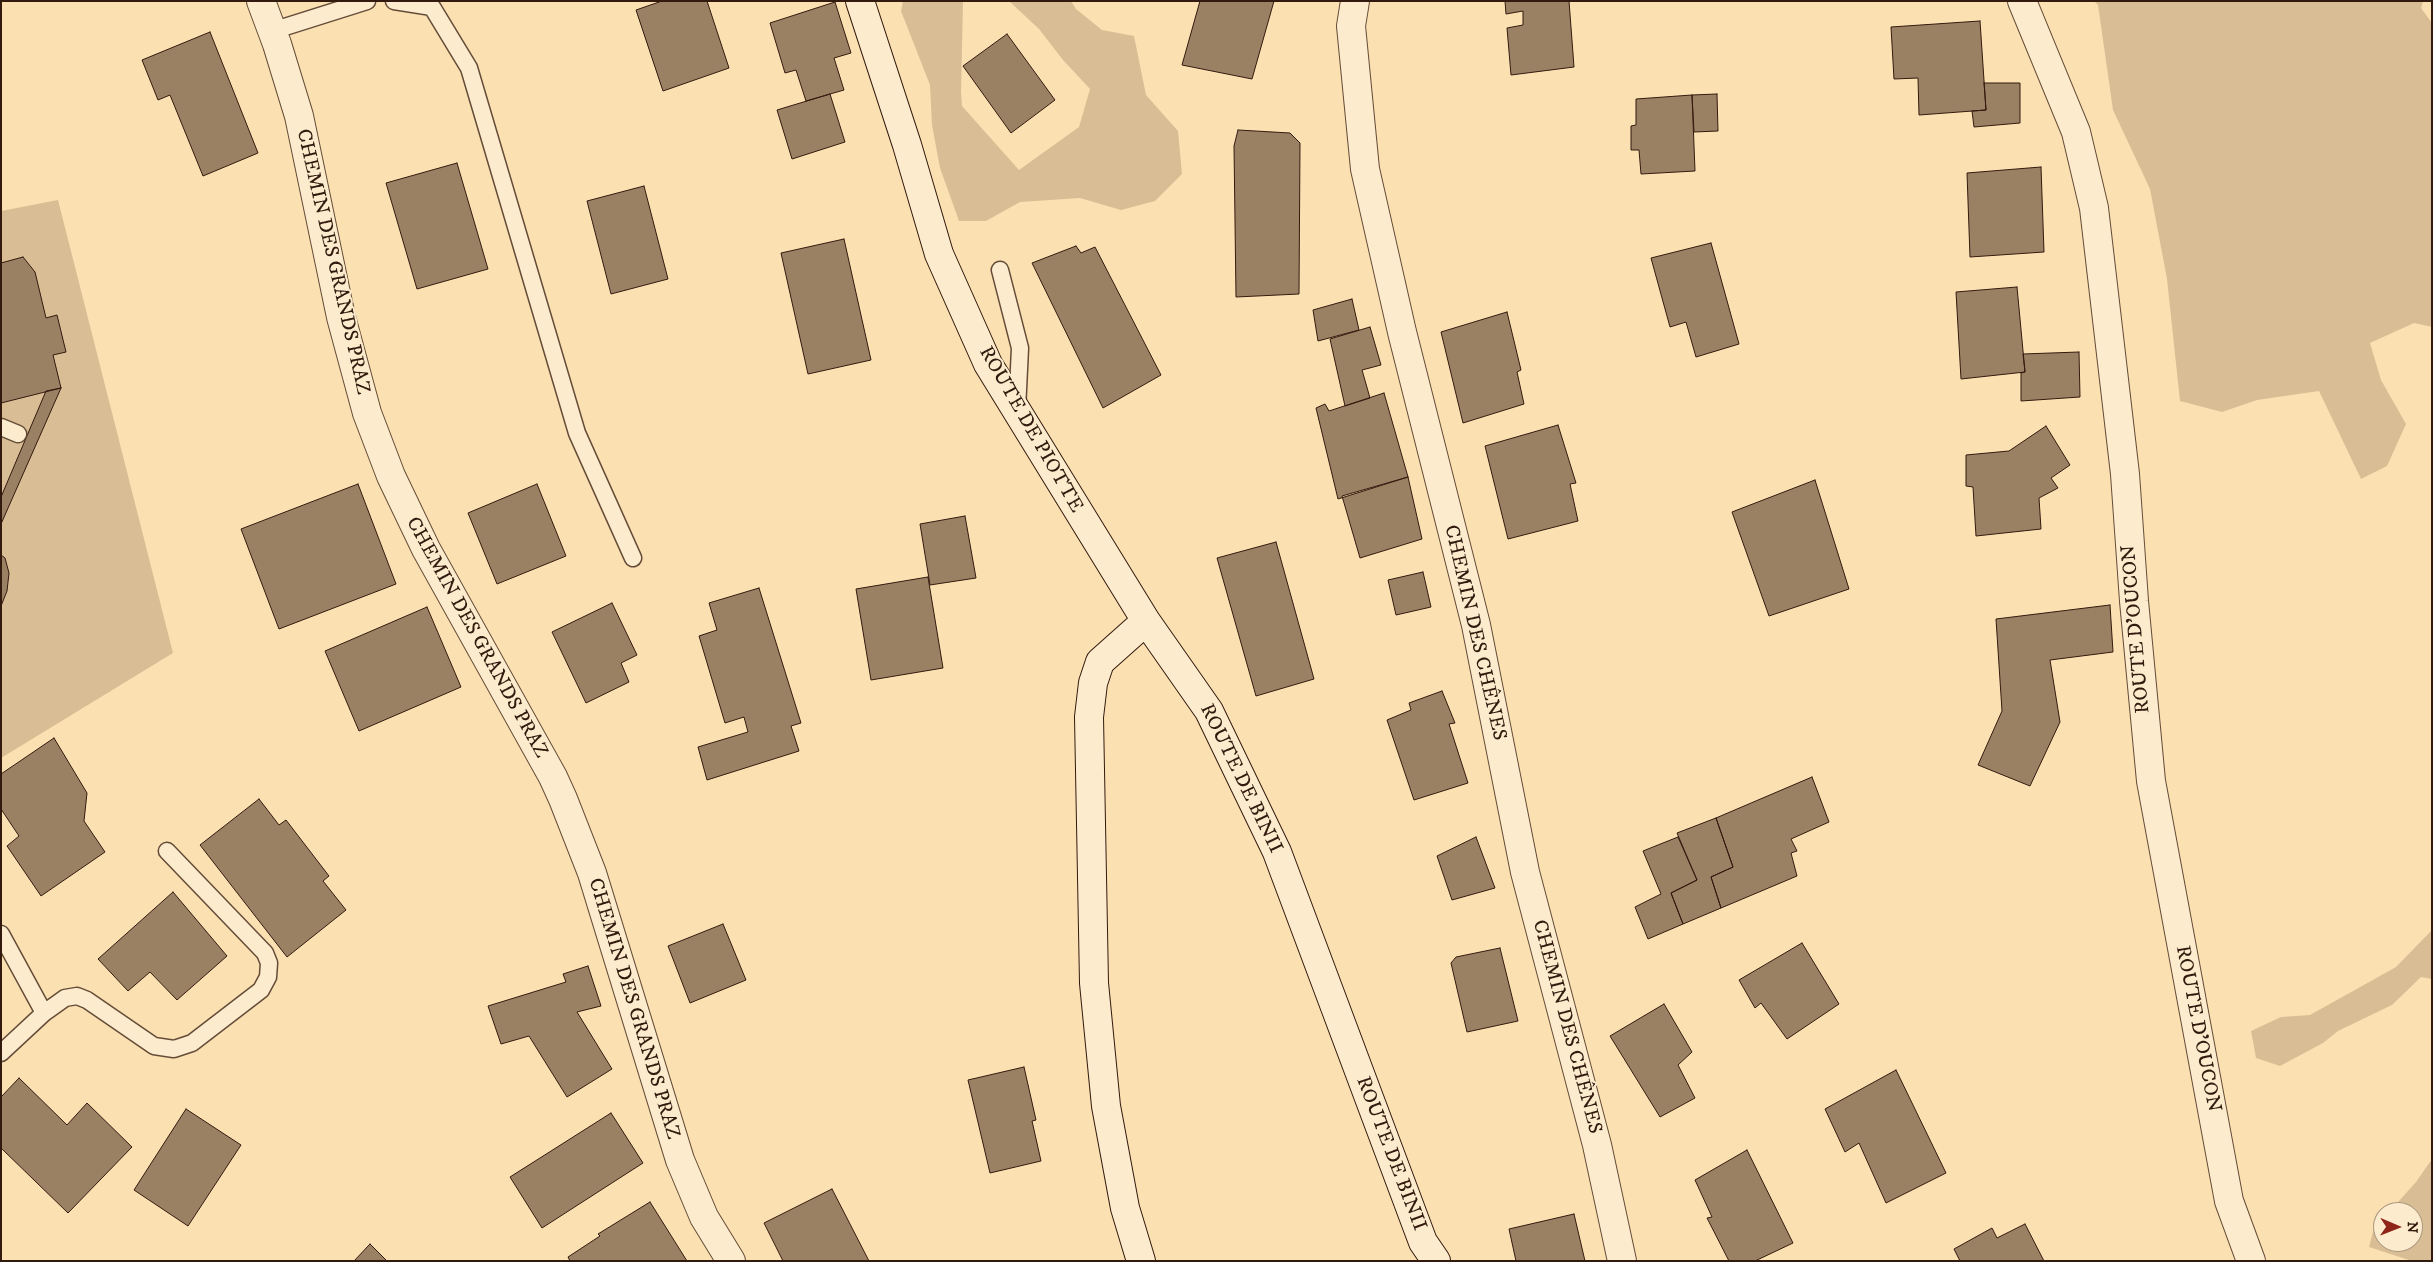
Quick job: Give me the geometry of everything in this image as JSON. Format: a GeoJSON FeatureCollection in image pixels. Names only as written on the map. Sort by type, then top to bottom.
{"type":"FeatureCollection","features":[{"type":"Feature","properties":{"kind":"street","name":"CHEMIN DES GRANDS PRAZ"},"geometry":{"type":"LineString","coordinates":[[261,1],[299,116],[341,317],[370,420],[391,476],[426,549],[553,777],[563,800],[594,881],[680,1160],[704,1217],[732,1261]]}},
{"type":"Feature","properties":{"kind":"street","name":"ROUTE DE PIOTTE"},"geometry":{"type":"LineString","coordinates":[[860,1],[940,254],[988,364],[1146,620]]}},
{"type":"Feature","properties":{"kind":"street","name":"CHEMIN DES CHÊNES"},"geometry":{"type":"LineString","coordinates":[[1355,1],[1351,26],[1364,169],[1402,332],[1476,625],[1525,872],[1597,1145],[1622,1261]]}},
{"type":"Feature","properties":{"kind":"street","name":"ROUTE D'OUCON"},"geometry":{"type":"LineString","coordinates":[[2022,1],[2076,132],[2094,208],[2125,474],[2134,601],[2151,781],[2229,1201],[2251,1261]]}},
{"type":"Feature","properties":{"kind":"street"},"geometry":{"type":"LineString","coordinates":[[1141,1261],[1126,1208],[1105,1096],[1094,983],[1089,717],[1093,683],[1100,662],[1146,620]]}},
{"type":"Feature","properties":{"kind":"street","name":"ROUTE DE BINII"},"geometry":{"type":"LineString","coordinates":[[1146,620],[1209,711],[1277,852],[1423,1242],[1436,1261]]}},
{"type":"Feature","properties":{"kind":"lane"},"geometry":{"type":"LineString","coordinates":[[272,31],[367,1]]}},
{"type":"Feature","properties":{"kind":"lane"},"geometry":{"type":"LineString","coordinates":[[394,1],[432,7],[470,68],[577,433],[633,558]]}},
{"type":"Feature","properties":{"kind":"lane"},"geometry":{"type":"LineString","coordinates":[[1000,270],[1020,348],[1017,412]]}},
{"type":"Feature","properties":{"kind":"lane"},"geometry":{"type":"LineString","coordinates":[[1,427],[18,434]]}},
{"type":"Feature","properties":{"kind":"lane"},"geometry":{"type":"LineString","coordinates":[[1,1053],[44,1013],[65,998],[77,996],[86,1000],[154,1046],[174,1049],[192,1043],[260,990],[268,977],[269,964],[265,952],[167,851]]}},
{"type":"Feature","properties":{"kind":"lane"},"geometry":{"type":"LineString","coordinates":[[1,934],[44,1013]]}},
{"type":"Feature","properties":{"kind":"shaded area"},"geometry":{"type":"Polygon","coordinates":[[[903,1],[963,1],[962,106],[1019,170],[1079,127],[1090,89],[1063,60],[1039,29],[1009,1],[1071,1],[1076,9],[1102,30],[1134,36],[1146,95],[1178,131],[1182,174],[1155,201],[1121,210],[1080,198],[1020,202],[986,221],[959,221],[940,168],[932,125],[930,85],[901,11],[903,1]]]}},
{"type":"Feature","properties":{"kind":"shaded area"},"geometry":{"type":"Polygon","coordinates":[[[2094,1],[2423,1],[2421,8],[2432,23],[2432,327],[2414,323],[2370,343],[2381,380],[2406,424],[2387,466],[2361,479],[2319,391],[2257,400],[2222,412],[2180,401],[2167,279],[2150,189],[2113,110],[2098,5],[2094,1]]]}},
{"type":"Feature","properties":{"kind":"shaded area"},"geometry":{"type":"Polygon","coordinates":[[[58,200],[173,653],[1,758],[1,211],[58,200]]]}},
{"type":"Feature","properties":{"kind":"shaded area"},"geometry":{"type":"Polygon","coordinates":[[[2432,930],[2432,979],[2421,977],[2392,1005],[2338,1031],[2323,1043],[2280,1066],[2256,1058],[2251,1031],[2281,1017],[2310,1015],[2396,967],[2432,930]]]}},
{"type":"Feature","properties":{"kind":"shaded area"},"geometry":{"type":"Polygon","coordinates":[[[2432,1159],[2432,1261],[2412,1261],[2384,1252],[2423,1252],[2423,1202],[2398,1202],[2416,1182],[2432,1159]]]}},
{"type":"Feature","properties":{"kind":"shaded area"},"geometry":{"type":"Polygon","coordinates":[[[2373,1232],[2373,1248],[2369,1247],[2373,1232]]]}},
{"type":"Feature","properties":{"kind":"building"},"geometry":{"type":"Polygon","coordinates":[[[662,1],[707,1],[729,68],[663,91],[636,10],[662,1]]]}},
{"type":"Feature","properties":{"kind":"building"},"geometry":{"type":"Polygon","coordinates":[[[1200,1],[1274,1],[1252,79],[1182,65],[1200,1]]]}},
{"type":"Feature","properties":{"kind":"building"},"geometry":{"type":"Polygon","coordinates":[[[1505,1],[1569,1],[1574,67],[1511,75],[1507,28],[1523,25],[1523,11],[1506,14],[1505,1]]]}},
{"type":"Feature","properties":{"kind":"building"},"geometry":{"type":"Polygon","coordinates":[[[835,2],[851,53],[834,58],[844,90],[806,101],[796,70],[785,73],[770,23],[835,2]]]}},
{"type":"Feature","properties":{"kind":"building"},"geometry":{"type":"Polygon","coordinates":[[[1980,21],[1986,110],[1919,115],[1918,78],[1894,79],[1891,27],[1980,21]]]}},
{"type":"Feature","properties":{"kind":"building"},"geometry":{"type":"Polygon","coordinates":[[[210,32],[258,153],[203,176],[170,95],[158,100],[142,60],[210,32]]]}},
{"type":"Feature","properties":{"kind":"building"},"geometry":{"type":"Polygon","coordinates":[[[1007,34],[1055,100],[1011,133],[963,66],[1007,34]]]}},
{"type":"Feature","properties":{"kind":"building"},"geometry":{"type":"Polygon","coordinates":[[[1984,83],[2020,83],[2020,123],[1974,127],[1972,111],[1986,110],[1984,83]]]}},
{"type":"Feature","properties":{"kind":"building"},"geometry":{"type":"Polygon","coordinates":[[[830,94],[845,142],[792,159],[777,110],[830,94]]]}},
{"type":"Feature","properties":{"kind":"building"},"geometry":{"type":"Polygon","coordinates":[[[1717,94],[1718,131],[1694,132],[1692,95],[1717,94]]]}},
{"type":"Feature","properties":{"kind":"building"},"geometry":{"type":"Polygon","coordinates":[[[1692,95],[1695,171],[1641,174],[1639,150],[1631,150],[1631,126],[1636,125],[1636,99],[1692,95]]]}},
{"type":"Feature","properties":{"kind":"building"},"geometry":{"type":"Polygon","coordinates":[[[1238,130],[1290,133],[1300,143],[1299,294],[1236,297],[1234,146],[1238,130]]]}},
{"type":"Feature","properties":{"kind":"building"},"geometry":{"type":"Polygon","coordinates":[[[457,163],[488,269],[417,289],[386,183],[457,163]]]}},
{"type":"Feature","properties":{"kind":"building"},"geometry":{"type":"Polygon","coordinates":[[[2041,167],[2044,252],[1970,257],[1967,173],[2041,167]]]}},
{"type":"Feature","properties":{"kind":"building"},"geometry":{"type":"Polygon","coordinates":[[[644,186],[668,279],[611,294],[587,201],[644,186]]]}},
{"type":"Feature","properties":{"kind":"building"},"geometry":{"type":"Polygon","coordinates":[[[844,239],[871,360],[808,374],[781,253],[844,239]]]}},
{"type":"Feature","properties":{"kind":"building"},"geometry":{"type":"Polygon","coordinates":[[[1711,243],[1739,344],[1696,357],[1686,322],[1670,327],[1651,258],[1711,243]]]}},
{"type":"Feature","properties":{"kind":"building"},"geometry":{"type":"Polygon","coordinates":[[[1076,246],[1081,253],[1095,247],[1161,375],[1103,408],[1032,263],[1076,246]]]}},
{"type":"Feature","properties":{"kind":"building"},"geometry":{"type":"Polygon","coordinates":[[[23,257],[35,272],[46,318],[57,315],[66,352],[53,355],[61,388],[1,403],[1,263],[23,257]]]}},
{"type":"Feature","properties":{"kind":"building"},"geometry":{"type":"Polygon","coordinates":[[[2017,287],[2025,372],[1961,379],[1956,292],[2017,287]]]}},
{"type":"Feature","properties":{"kind":"building"},"geometry":{"type":"Polygon","coordinates":[[[1352,299],[1359,330],[1318,341],[1313,310],[1352,299]]]}},
{"type":"Feature","properties":{"kind":"building"},"geometry":{"type":"Polygon","coordinates":[[[1507,312],[1521,370],[1517,372],[1524,404],[1463,423],[1441,332],[1507,312]]]}},
{"type":"Feature","properties":{"kind":"building"},"geometry":{"type":"Polygon","coordinates":[[[1370,327],[1381,365],[1362,370],[1370,398],[1345,406],[1330,339],[1370,327]]]}},
{"type":"Feature","properties":{"kind":"building"},"geometry":{"type":"Polygon","coordinates":[[[2079,352],[2080,397],[2021,401],[2021,373],[2025,372],[2023,354],[2079,352]]]}},
{"type":"Feature","properties":{"kind":"building"},"geometry":{"type":"Polygon","coordinates":[[[61,388],[1,524],[1,497],[46,391],[61,388]]]}},
{"type":"Feature","properties":{"kind":"building"},"geometry":{"type":"Polygon","coordinates":[[[1384,393],[1408,477],[1338,499],[1316,408],[1325,404],[1329,411],[1384,393]]]}},
{"type":"Feature","properties":{"kind":"building"},"geometry":{"type":"Polygon","coordinates":[[[1558,425],[1576,483],[1570,484],[1578,521],[1508,539],[1485,446],[1558,425]]]}},
{"type":"Feature","properties":{"kind":"building"},"geometry":{"type":"Polygon","coordinates":[[[2046,426],[2070,465],[2051,478],[2058,488],[2039,498],[2041,529],[1976,536],[1973,487],[1966,486],[1966,455],[2009,451],[2046,426]]]}},
{"type":"Feature","properties":{"kind":"building"},"geometry":{"type":"Polygon","coordinates":[[[1408,477],[1422,539],[1360,558],[1342,496],[1408,477]]]}},
{"type":"Feature","properties":{"kind":"building"},"geometry":{"type":"Polygon","coordinates":[[[1815,480],[1849,589],[1769,616],[1732,512],[1815,480]]]}},
{"type":"Feature","properties":{"kind":"building"},"geometry":{"type":"Polygon","coordinates":[[[358,484],[396,584],[279,629],[241,529],[358,484]]]}},
{"type":"Feature","properties":{"kind":"building"},"geometry":{"type":"Polygon","coordinates":[[[537,484],[566,556],[497,584],[468,513],[537,484]]]}},
{"type":"Feature","properties":{"kind":"building"},"geometry":{"type":"Polygon","coordinates":[[[965,516],[976,578],[930,585],[920,524],[965,516]]]}},
{"type":"Feature","properties":{"kind":"building"},"geometry":{"type":"Polygon","coordinates":[[[1276,542],[1314,679],[1256,696],[1217,558],[1276,542]]]}},
{"type":"Feature","properties":{"kind":"building"},"geometry":{"type":"Polygon","coordinates":[[[1,555],[5,558],[9,573],[7,591],[1,606],[1,555]]]}},
{"type":"Feature","properties":{"kind":"building"},"geometry":{"type":"Polygon","coordinates":[[[1423,572],[1431,607],[1396,615],[1388,580],[1423,572]]]}},
{"type":"Feature","properties":{"kind":"building"},"geometry":{"type":"Polygon","coordinates":[[[928,577],[943,668],[871,680],[856,589],[928,577]]]}},
{"type":"Feature","properties":{"kind":"building"},"geometry":{"type":"Polygon","coordinates":[[[759,588],[801,723],[791,726],[799,751],[707,780],[698,747],[748,732],[744,717],[725,723],[699,636],[717,630],[709,603],[759,588]]]}},
{"type":"Feature","properties":{"kind":"building"},"geometry":{"type":"Polygon","coordinates":[[[612,603],[637,655],[621,663],[629,682],[586,703],[552,632],[612,603]]]}},
{"type":"Feature","properties":{"kind":"building"},"geometry":{"type":"Polygon","coordinates":[[[2110,605],[2113,652],[2050,660],[2060,722],[2030,786],[1978,765],[2002,711],[1996,619],[2110,605]]]}},
{"type":"Feature","properties":{"kind":"building"},"geometry":{"type":"Polygon","coordinates":[[[427,607],[461,687],[359,731],[325,651],[427,607]]]}},
{"type":"Feature","properties":{"kind":"building"},"geometry":{"type":"Polygon","coordinates":[[[1442,691],[1455,723],[1449,724],[1468,783],[1414,800],[1387,720],[1411,710],[1409,703],[1442,691]]]}},
{"type":"Feature","properties":{"kind":"building"},"geometry":{"type":"Polygon","coordinates":[[[54,738],[87,793],[84,821],[105,852],[41,896],[7,846],[19,836],[1,809],[1,774],[54,738]]]}},
{"type":"Feature","properties":{"kind":"building"},"geometry":{"type":"Polygon","coordinates":[[[1812,777],[1829,822],[1791,839],[1797,851],[1791,853],[1797,876],[1721,908],[1711,877],[1733,867],[1716,818],[1812,777]]]}},
{"type":"Feature","properties":{"kind":"building"},"geometry":{"type":"Polygon","coordinates":[[[259,799],[279,825],[286,820],[329,876],[323,881],[346,910],[287,957],[200,845],[259,799]]]}},
{"type":"Feature","properties":{"kind":"building"},"geometry":{"type":"Polygon","coordinates":[[[1716,818],[1733,867],[1711,877],[1721,908],[1683,924],[1671,893],[1697,880],[1677,833],[1716,818]]]}},
{"type":"Feature","properties":{"kind":"building"},"geometry":{"type":"Polygon","coordinates":[[[1476,837],[1495,888],[1452,900],[1437,856],[1476,837]]]}},
{"type":"Feature","properties":{"kind":"building"},"geometry":{"type":"Polygon","coordinates":[[[1678,837],[1697,880],[1671,893],[1683,924],[1648,939],[1635,907],[1661,894],[1643,851],[1678,837]]]}},
{"type":"Feature","properties":{"kind":"building"},"geometry":{"type":"Polygon","coordinates":[[[173,892],[227,956],[177,1000],[150,972],[128,991],[98,959],[173,892]]]}},
{"type":"Feature","properties":{"kind":"building"},"geometry":{"type":"Polygon","coordinates":[[[723,924],[746,980],[690,1003],[668,946],[723,924]]]}},
{"type":"Feature","properties":{"kind":"building"},"geometry":{"type":"Polygon","coordinates":[[[1802,943],[1839,1004],[1787,1039],[1761,1003],[1755,1008],[1739,980],[1802,943]]]}},
{"type":"Feature","properties":{"kind":"building"},"geometry":{"type":"Polygon","coordinates":[[[1500,948],[1518,1021],[1467,1032],[1451,963],[1456,957],[1500,948]]]}},
{"type":"Feature","properties":{"kind":"building"},"geometry":{"type":"Polygon","coordinates":[[[588,966],[601,1006],[577,1012],[612,1069],[567,1097],[529,1036],[501,1044],[488,1006],[566,982],[563,974],[588,966]]]}},
{"type":"Feature","properties":{"kind":"building"},"geometry":{"type":"Polygon","coordinates":[[[1664,1004],[1692,1052],[1678,1065],[1695,1098],[1660,1117],[1610,1036],[1664,1004]]]}},
{"type":"Feature","properties":{"kind":"building"},"geometry":{"type":"Polygon","coordinates":[[[1024,1067],[1036,1120],[1032,1121],[1041,1161],[990,1173],[968,1080],[1024,1067]]]}},
{"type":"Feature","properties":{"kind":"building"},"geometry":{"type":"Polygon","coordinates":[[[1896,1070],[1946,1173],[1886,1203],[1859,1143],[1845,1152],[1825,1109],[1896,1070]]]}},
{"type":"Feature","properties":{"kind":"building"},"geometry":{"type":"Polygon","coordinates":[[[19,1078],[67,1125],[87,1103],[132,1147],[68,1213],[1,1148],[1,1097],[19,1078]]]}},
{"type":"Feature","properties":{"kind":"building"},"geometry":{"type":"Polygon","coordinates":[[[186,1109],[241,1145],[188,1226],[134,1190],[186,1109]]]}},
{"type":"Feature","properties":{"kind":"building"},"geometry":{"type":"Polygon","coordinates":[[[611,1113],[643,1163],[542,1228],[510,1177],[611,1113]]]}},
{"type":"Feature","properties":{"kind":"building"},"geometry":{"type":"Polygon","coordinates":[[[1747,1150],[1793,1243],[1755,1261],[1729,1261],[1707,1218],[1712,1217],[1695,1180],[1747,1150]]]}},
{"type":"Feature","properties":{"kind":"building"},"geometry":{"type":"Polygon","coordinates":[[[832,1189],[869,1261],[783,1261],[764,1223],[832,1189]]]}},
{"type":"Feature","properties":{"kind":"building"},"geometry":{"type":"Polygon","coordinates":[[[650,1202],[687,1261],[570,1261],[568,1257],[600,1236],[598,1234],[650,1202]]]}},
{"type":"Feature","properties":{"kind":"building"},"geometry":{"type":"Polygon","coordinates":[[[1574,1214],[1585,1261],[1516,1261],[1509,1229],[1574,1214]]]}},
{"type":"Feature","properties":{"kind":"building"},"geometry":{"type":"Polygon","coordinates":[[[2025,1224],[2044,1261],[1960,1261],[1954,1249],[1992,1228],[1997,1238],[2025,1224]]]}},
{"type":"Feature","properties":{"kind":"building"},"geometry":{"type":"Polygon","coordinates":[[[370,1244],[387,1261],[354,1261],[370,1244]]]}}]}
